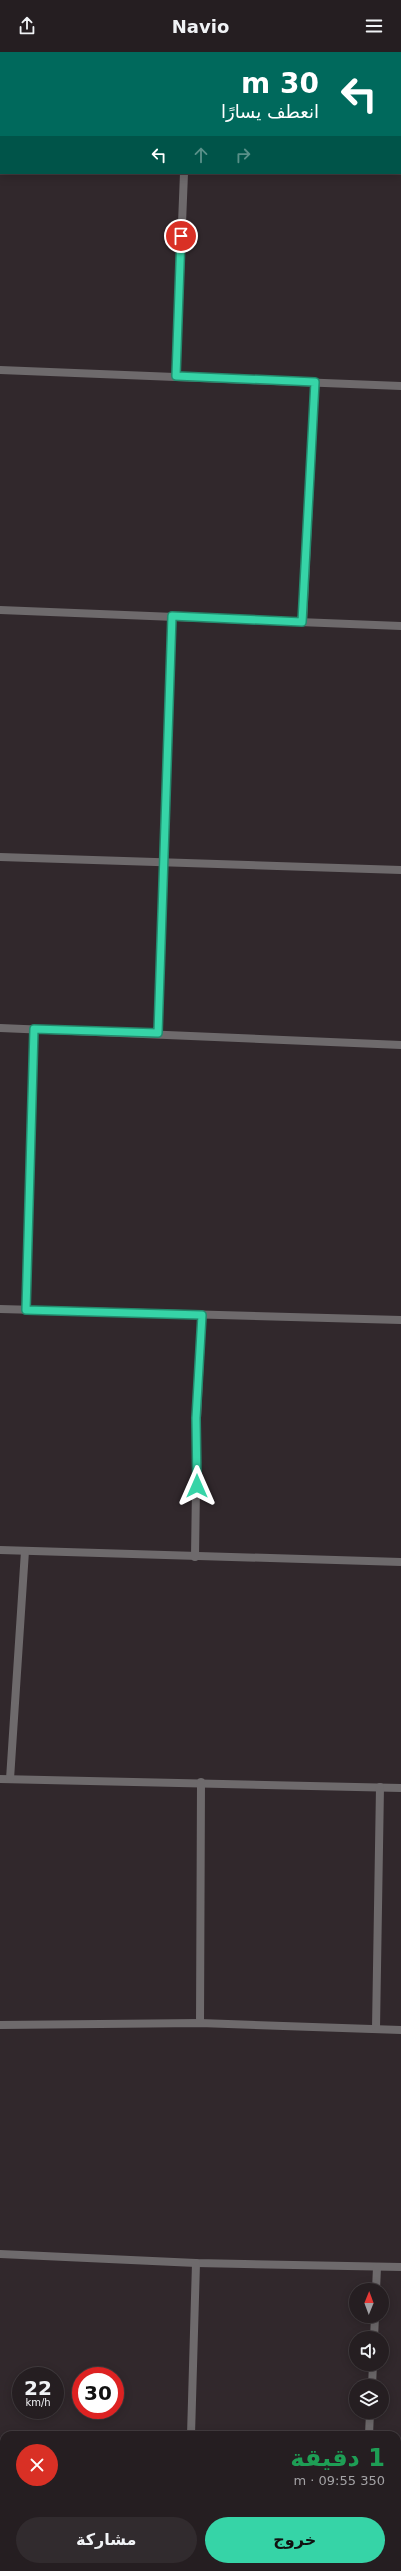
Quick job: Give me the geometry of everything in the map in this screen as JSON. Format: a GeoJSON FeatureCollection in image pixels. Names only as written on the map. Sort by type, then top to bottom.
{"type":"FeatureCollection","features":[{"type":"Feature","properties":{"kind":"street"},"geometry":{"type":"LineString","coordinates":[[176,376],[184,174]]}},
{"type":"Feature","properties":{"kind":"street"},"geometry":{"type":"LineString","coordinates":[[0,370],[401,386]]}},
{"type":"Feature","properties":{"kind":"street"},"geometry":{"type":"LineString","coordinates":[[302,622],[315,382]]}},
{"type":"Feature","properties":{"kind":"street"},"geometry":{"type":"LineString","coordinates":[[0,610],[401,626]]}},
{"type":"Feature","properties":{"kind":"street"},"geometry":{"type":"LineString","coordinates":[[158,1033],[172,616]]}},
{"type":"Feature","properties":{"kind":"street"},"geometry":{"type":"LineString","coordinates":[[0,856],[401,870]]}},
{"type":"Feature","properties":{"kind":"street"},"geometry":{"type":"LineString","coordinates":[[0,1028],[158,1033],[401,1045]]}},
{"type":"Feature","properties":{"kind":"street"},"geometry":{"type":"LineString","coordinates":[[26,1310],[34,1029]]}},
{"type":"Feature","properties":{"kind":"street"},"geometry":{"type":"LineString","coordinates":[[0,1309],[401,1320]]}},
{"type":"Feature","properties":{"kind":"street"},"geometry":{"type":"LineString","coordinates":[[195,1556],[196,1418],[202,1315]]}},
{"type":"Feature","properties":{"kind":"street"},"geometry":{"type":"LineString","coordinates":[[0,1550],[401,1562]]}},
{"type":"Feature","properties":{"kind":"street"},"geometry":{"type":"LineString","coordinates":[[10,1779],[24,1551]]}},
{"type":"Feature","properties":{"kind":"street"},"geometry":{"type":"LineString","coordinates":[[0,1779],[201,1782],[401,1788]]}},
{"type":"Feature","properties":{"kind":"street"},"geometry":{"type":"LineString","coordinates":[[200,2023],[201,1782]]}},
{"type":"Feature","properties":{"kind":"street"},"geometry":{"type":"LineString","coordinates":[[376,2028],[380,1787]]}},
{"type":"Feature","properties":{"kind":"street"},"geometry":{"type":"LineString","coordinates":[[0,2025],[200,2023],[401,2030]]}},
{"type":"Feature","properties":{"kind":"street"},"geometry":{"type":"LineString","coordinates":[[0,2254],[196,2263],[401,2267]]}},
{"type":"Feature","properties":{"kind":"street"},"geometry":{"type":"LineString","coordinates":[[191,2431],[196,2263]]}},
{"type":"Feature","properties":{"kind":"street"},"geometry":{"type":"LineString","coordinates":[[376,2283],[377,2267]]}},
{"type":"Feature","properties":{"kind":"street"},"geometry":{"type":"LineString","coordinates":[[369,2431],[370,2419]]}},
{"type":"Feature","properties":{"kind":"route"},"geometry":{"type":"LineString","coordinates":[[181,236],[176,376],[315,382],[302,622],[172,616],[158,1033],[34,1029],[26,1310],[202,1315],[196,1418],[197,1486]]}}]}
